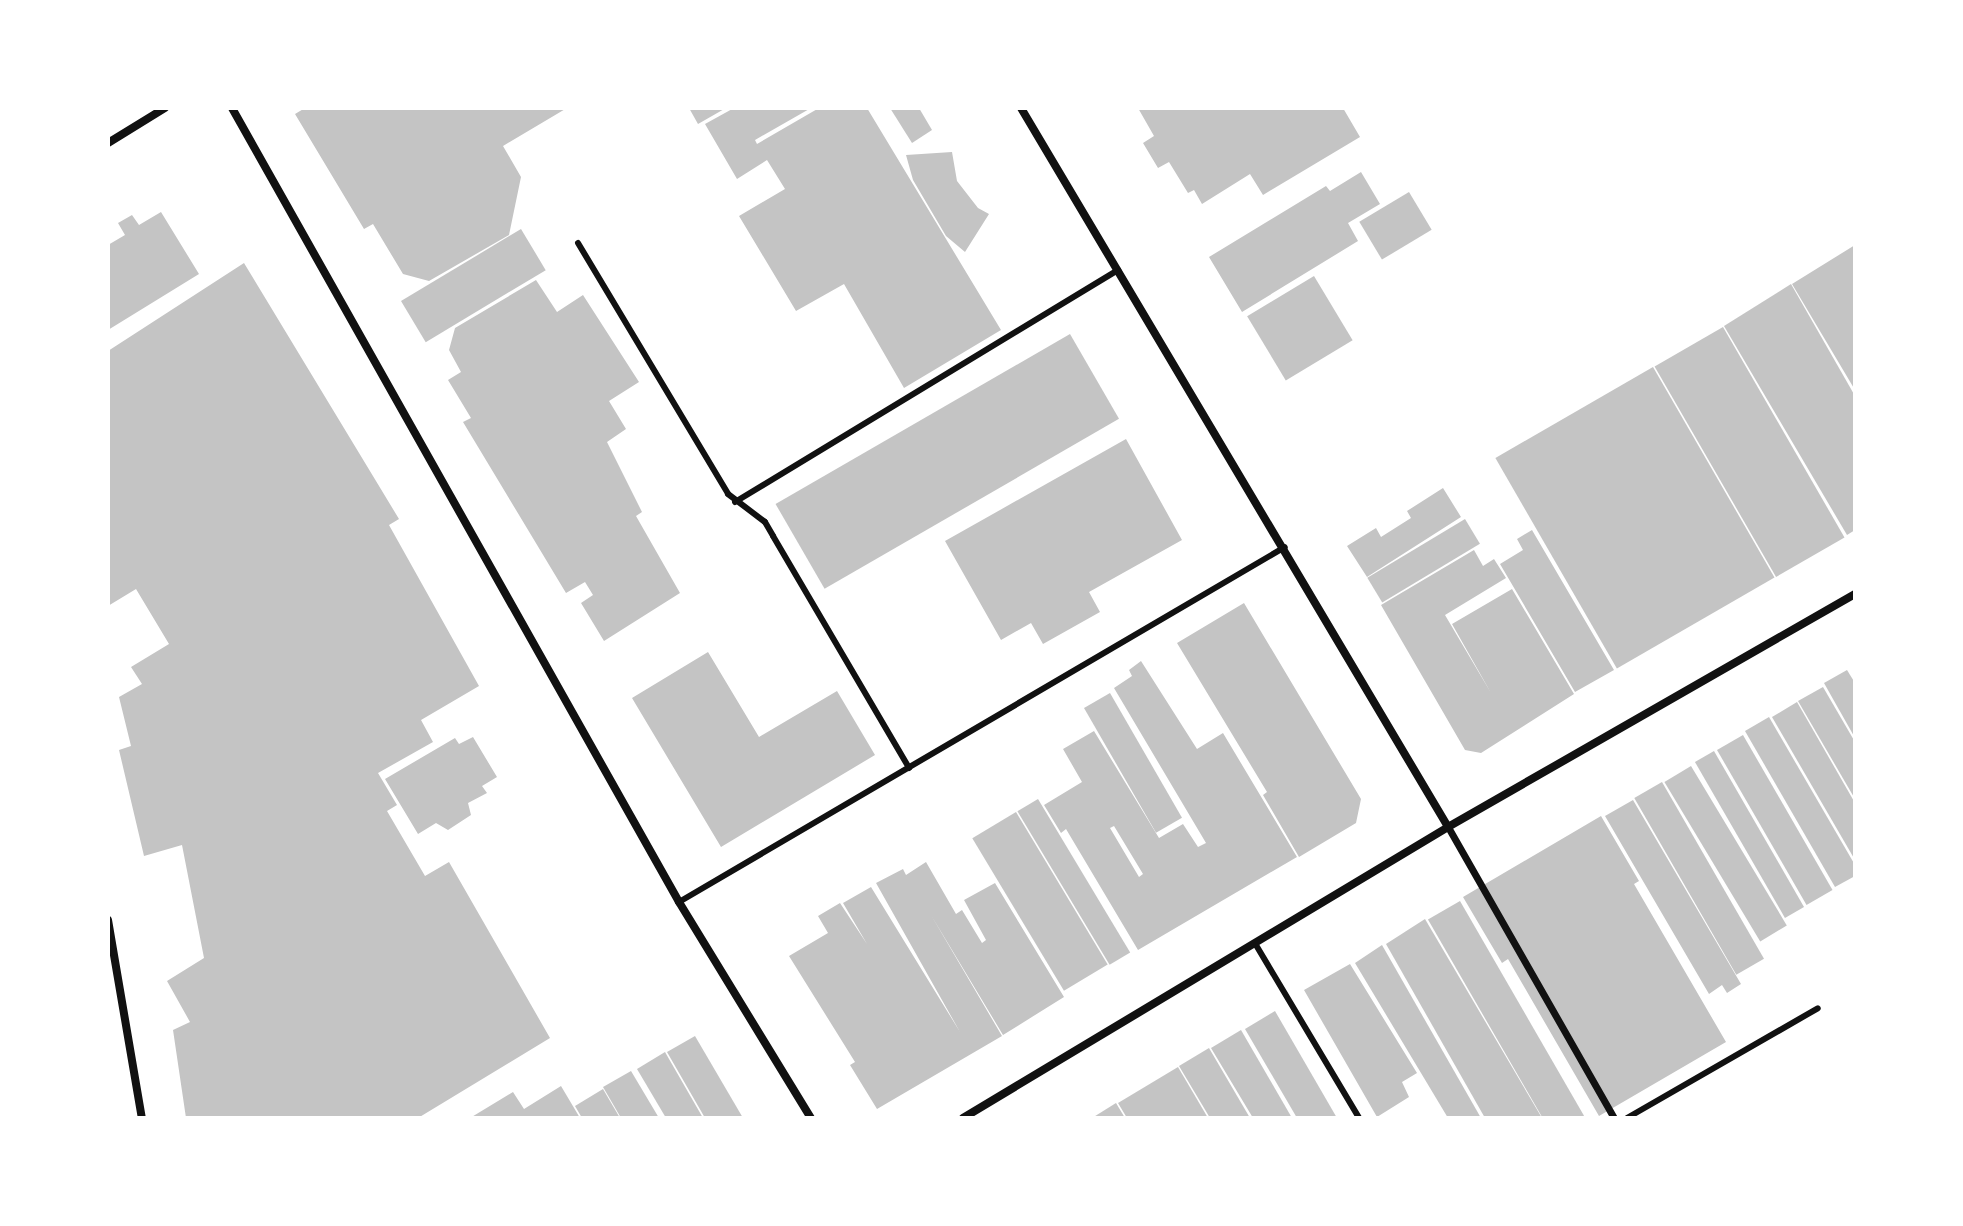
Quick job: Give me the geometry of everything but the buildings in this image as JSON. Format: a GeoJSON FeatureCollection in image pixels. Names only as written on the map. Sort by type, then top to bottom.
{"type":"FeatureCollection","features":[{"type":"Feature","properties":{"kind":"street"},"geometry":{"type":"LineString","coordinates":[[108,143],[165,108]]}},
{"type":"Feature","properties":{"kind":"street"},"geometry":{"type":"LineString","coordinates":[[232,108],[679,902],[811,1118]]}},
{"type":"Feature","properties":{"kind":"street"},"geometry":{"type":"LineString","coordinates":[[1021,108],[1285,547],[1614,1118]]}},
{"type":"Feature","properties":{"kind":"street"},"geometry":{"type":"LineString","coordinates":[[963,1118],[1256,945],[1448,827],[1855,594]]}},
{"type":"Feature","properties":{"kind":"street"},"geometry":{"type":"LineString","coordinates":[[108,920],[142,1118]]}},
{"type":"Feature","properties":{"kind":"lane"},"geometry":{"type":"LineString","coordinates":[[578,243],[735,502],[765,522],[909,768]]}},
{"type":"Feature","properties":{"kind":"lane"},"geometry":{"type":"LineString","coordinates":[[735,502],[1118,270]]}},
{"type":"Feature","properties":{"kind":"lane"},"geometry":{"type":"LineString","coordinates":[[679,902],[1285,547]]}},
{"type":"Feature","properties":{"kind":"lane"},"geometry":{"type":"LineString","coordinates":[[1256,945],[1359,1118]]}},
{"type":"Feature","properties":{"kind":"lane"},"geometry":{"type":"LineString","coordinates":[[1627,1118],[1818,1008]]}}]}
